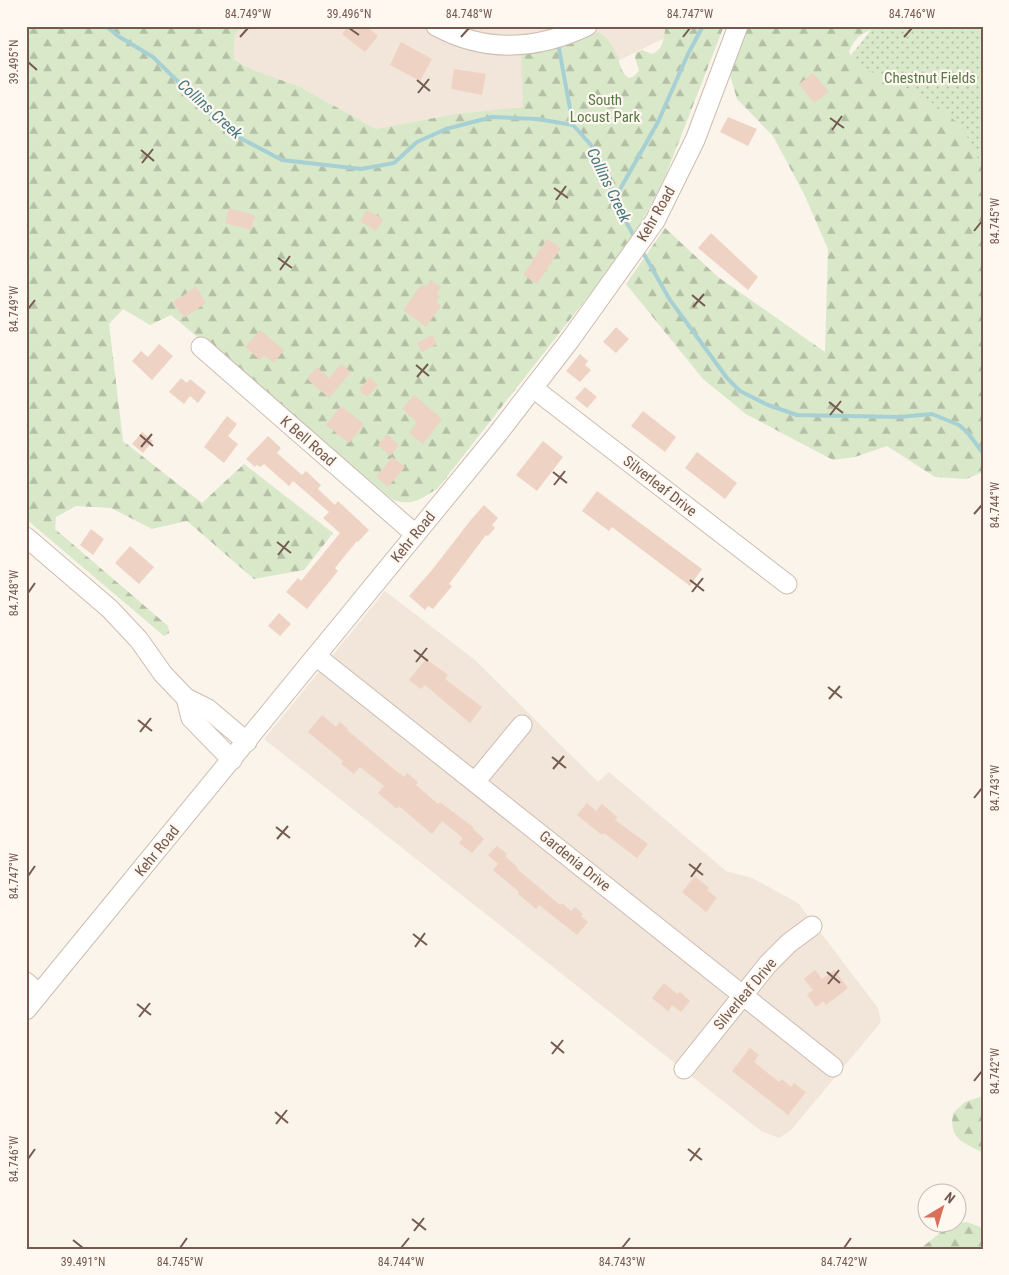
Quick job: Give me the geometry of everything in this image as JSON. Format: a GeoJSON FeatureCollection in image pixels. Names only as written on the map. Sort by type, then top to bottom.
{"type":"FeatureCollection","features":[{"type":"Feature","properties":{"kind":"street"},"geometry":{"type":"LineString","coordinates":[[436,26],[467,40],[483,44],[523,46],[567,36],[586,26]]}},
{"type":"Feature","properties":{"kind":"street","name":"Kehr Road"},"geometry":{"type":"LineString","coordinates":[[26,1010],[33,988],[232,760],[533,388],[626,264],[655,221],[695,140],[738,26]]}},
{"type":"Feature","properties":{"kind":"street","name":"K Bell Road"},"geometry":{"type":"LineString","coordinates":[[201,347],[415,534]]}},
{"type":"Feature","properties":{"kind":"street","name":"Silverleaf Drive"},"geometry":{"type":"LineString","coordinates":[[533,388],[787,584]]}},
{"type":"Feature","properties":{"kind":"street"},"geometry":{"type":"LineString","coordinates":[[26,537],[110,609],[139,640],[163,674],[186,698],[208,709],[246,742]]}},
{"type":"Feature","properties":{"kind":"street","name":"Gardenia Drive"},"geometry":{"type":"LineString","coordinates":[[316,656],[833,1068]]}},
{"type":"Feature","properties":{"kind":"street"},"geometry":{"type":"LineString","coordinates":[[186,698],[191,718],[232,760]]}},
{"type":"Feature","properties":{"kind":"street"},"geometry":{"type":"LineString","coordinates":[[475,782],[522,725]]}},
{"type":"Feature","properties":{"kind":"street","name":"Silverleaf Drive"},"geometry":{"type":"LineString","coordinates":[[684,1069],[768,964],[784,948],[812,926]]}},
{"type":"Feature","properties":{"kind":"shaded area"},"geometry":{"type":"Polygon","coordinates":[[[244,26],[689,26],[524,107],[455,114],[376,129],[298,86],[253,70],[234,58],[235,35],[244,26]]]}},
{"type":"Feature","properties":{"kind":"shaded area"},"geometry":{"type":"Polygon","coordinates":[[[385,591],[475,660],[598,782],[609,772],[726,871],[752,878],[798,903],[878,1008],[881,1022],[791,1130],[779,1138],[761,1131],[264,739],[385,591]]]}},
{"type":"Feature","properties":{"kind":"green space","name":"South Locust Park"},"geometry":{"type":"Polygon","coordinates":[[[26,26],[244,26],[235,35],[234,59],[253,70],[298,86],[376,129],[455,114],[523,107],[521,55],[561,47],[598,32],[609,41],[625,75],[631,78],[639,70],[635,58],[636,53],[642,50],[652,54],[656,52],[663,42],[666,26],[724,26],[665,177],[642,222],[597,285],[438,488],[422,498],[412,502],[393,500],[171,315],[150,325],[123,309],[109,324],[123,441],[202,503],[244,464],[333,533],[304,570],[254,579],[187,521],[152,529],[111,508],[76,506],[56,517],[55,529],[168,626],[169,633],[164,636],[26,519],[26,26]]]}},
{"type":"Feature","properties":{"kind":"green space"},"geometry":{"type":"Polygon","coordinates":[[[747,26],[881,26],[865,32],[855,42],[849,52],[855,62],[864,69],[926,98],[958,123],[968,138],[976,156],[983,164],[983,472],[966,479],[935,477],[887,446],[855,457],[833,460],[746,414],[703,379],[626,284],[665,228],[718,277],[825,352],[828,249],[804,194],[773,136],[737,99],[730,75],[747,26]]]}},
{"type":"Feature","properties":{"kind":"green space","name":"Chestnut Fields"},"geometry":{"type":"Polygon","coordinates":[[[874,26],[983,26],[983,187],[838,72],[874,26]]]}},
{"type":"Feature","properties":{"kind":"green space"},"geometry":{"type":"Polygon","coordinates":[[[983,1096],[983,1153],[959,1139],[955,1134],[952,1122],[953,1113],[965,1102],[983,1096]]]}},
{"type":"Feature","properties":{"kind":"green space"},"geometry":{"type":"Polygon","coordinates":[[[966,1222],[983,1228],[983,1249],[920,1249],[941,1232],[966,1232],[966,1222]]]}},
{"type":"Feature","properties":{"kind":"building"},"geometry":{"type":"Polygon","coordinates":[[[348,26],[366,26],[378,36],[365,52],[342,34],[348,26]]]}},
{"type":"Feature","properties":{"kind":"building"},"geometry":{"type":"Polygon","coordinates":[[[401,42],[432,59],[420,81],[390,65],[401,42]]]}},
{"type":"Feature","properties":{"kind":"building"},"geometry":{"type":"Polygon","coordinates":[[[454,69],[486,74],[482,95],[451,89],[454,69]]]}},
{"type":"Feature","properties":{"kind":"building"},"geometry":{"type":"Polygon","coordinates":[[[813,73],[829,92],[814,103],[799,84],[813,73]]]}},
{"type":"Feature","properties":{"kind":"building"},"geometry":{"type":"Polygon","coordinates":[[[728,117],[757,129],[748,146],[720,132],[728,117]]]}},
{"type":"Feature","properties":{"kind":"building"},"geometry":{"type":"Polygon","coordinates":[[[229,208],[255,215],[251,230],[225,223],[229,208]]]}},
{"type":"Feature","properties":{"kind":"building"},"geometry":{"type":"Polygon","coordinates":[[[367,210],[383,219],[376,231],[360,221],[367,210]]]}},
{"type":"Feature","properties":{"kind":"building"},"geometry":{"type":"Polygon","coordinates":[[[711,233],[758,277],[748,290],[698,248],[711,233]]]}},
{"type":"Feature","properties":{"kind":"building"},"geometry":{"type":"Polygon","coordinates":[[[547,239],[561,248],[537,284],[523,275],[547,239]]]}},
{"type":"Feature","properties":{"kind":"building"},"geometry":{"type":"Polygon","coordinates":[[[431,280],[441,287],[436,294],[440,296],[436,302],[441,306],[426,327],[403,310],[422,284],[426,287],[431,280]]]}},
{"type":"Feature","properties":{"kind":"building"},"geometry":{"type":"Polygon","coordinates":[[[196,287],[206,303],[184,318],[173,302],[196,287]]]}},
{"type":"Feature","properties":{"kind":"building"},"geometry":{"type":"Polygon","coordinates":[[[616,327],[629,339],[616,353],[603,342],[616,327]]]}},
{"type":"Feature","properties":{"kind":"building"},"geometry":{"type":"Polygon","coordinates":[[[260,330],[284,350],[274,363],[264,355],[260,360],[245,347],[260,330]]]}},
{"type":"Feature","properties":{"kind":"building"},"geometry":{"type":"Polygon","coordinates":[[[432,335],[437,344],[422,352],[417,343],[432,335]]]}},
{"type":"Feature","properties":{"kind":"building"},"geometry":{"type":"Polygon","coordinates":[[[159,344],[173,356],[152,380],[132,361],[141,351],[148,357],[159,344]]]}},
{"type":"Feature","properties":{"kind":"building"},"geometry":{"type":"Polygon","coordinates":[[[580,354],[588,361],[585,365],[591,370],[580,382],[566,371],[580,354]]]}},
{"type":"Feature","properties":{"kind":"building"},"geometry":{"type":"Polygon","coordinates":[[[341,364],[351,372],[329,398],[307,379],[317,367],[329,378],[341,364]]]}},
{"type":"Feature","properties":{"kind":"building"},"geometry":{"type":"Polygon","coordinates":[[[370,377],[378,385],[367,397],[359,390],[370,377]]]}},
{"type":"Feature","properties":{"kind":"building"},"geometry":{"type":"Polygon","coordinates":[[[181,378],[187,383],[190,379],[206,392],[198,403],[190,396],[184,404],[169,392],[181,378]]]}},
{"type":"Feature","properties":{"kind":"building"},"geometry":{"type":"Polygon","coordinates":[[[585,387],[597,397],[587,408],[575,398],[585,387]]]}},
{"type":"Feature","properties":{"kind":"building"},"geometry":{"type":"Polygon","coordinates":[[[414,395],[442,419],[423,444],[409,433],[417,422],[402,409],[414,395]]]}},
{"type":"Feature","properties":{"kind":"building"},"geometry":{"type":"Polygon","coordinates":[[[341,406],[364,424],[349,443],[326,425],[341,406]]]}},
{"type":"Feature","properties":{"kind":"building"},"geometry":{"type":"Polygon","coordinates":[[[643,411],[676,437],[665,452],[631,426],[643,411]]]}},
{"type":"Feature","properties":{"kind":"building"},"geometry":{"type":"Polygon","coordinates":[[[227,416],[237,424],[228,436],[238,444],[224,463],[204,447],[227,416]]]}},
{"type":"Feature","properties":{"kind":"building"},"geometry":{"type":"Polygon","coordinates":[[[142,432],[153,441],[143,453],[132,444],[142,432]]]}},
{"type":"Feature","properties":{"kind":"building"},"geometry":{"type":"Polygon","coordinates":[[[387,434],[399,445],[390,456],[378,445],[387,434]]]}},
{"type":"Feature","properties":{"kind":"building"},"geometry":{"type":"Polygon","coordinates":[[[268,436],[281,448],[277,453],[302,475],[306,471],[321,485],[318,489],[335,505],[338,501],[369,530],[357,541],[335,568],[338,571],[307,609],[286,592],[298,578],[301,581],[340,533],[323,518],[329,512],[293,481],[289,486],[264,464],[260,467],[257,465],[255,467],[246,459],[268,436]]]}},
{"type":"Feature","properties":{"kind":"building"},"geometry":{"type":"Polygon","coordinates":[[[543,441],[563,457],[537,491],[516,475],[543,441]]]}},
{"type":"Feature","properties":{"kind":"building"},"geometry":{"type":"Polygon","coordinates":[[[697,452],[737,483],[725,499],[685,468],[697,452]]]}},
{"type":"Feature","properties":{"kind":"building"},"geometry":{"type":"Polygon","coordinates":[[[392,457],[405,467],[388,487],[376,477],[392,457]]]}},
{"type":"Feature","properties":{"kind":"building"},"geometry":{"type":"Polygon","coordinates":[[[597,491],[702,569],[690,586],[612,527],[609,531],[582,511],[597,491]]]}},
{"type":"Feature","properties":{"kind":"building"},"geometry":{"type":"Polygon","coordinates":[[[484,505],[498,518],[492,525],[495,528],[488,536],[486,535],[449,584],[452,586],[433,609],[428,606],[425,610],[409,596],[484,505]]]}},
{"type":"Feature","properties":{"kind":"building"},"geometry":{"type":"Polygon","coordinates":[[[91,529],[104,539],[93,555],[80,545],[91,529]]]}},
{"type":"Feature","properties":{"kind":"building"},"geometry":{"type":"Polygon","coordinates":[[[130,546],[154,567],[139,584],[115,563],[130,546]]]}},
{"type":"Feature","properties":{"kind":"building"},"geometry":{"type":"Polygon","coordinates":[[[279,613],[291,624],[280,636],[268,626],[279,613]]]}},
{"type":"Feature","properties":{"kind":"building"},"geometry":{"type":"Polygon","coordinates":[[[426,659],[448,675],[445,679],[482,707],[470,723],[425,685],[421,689],[409,680],[426,659]]]}},
{"type":"Feature","properties":{"kind":"building"},"geometry":{"type":"Polygon","coordinates":[[[322,715],[336,727],[340,722],[347,730],[404,777],[407,773],[418,782],[416,785],[438,804],[440,802],[473,827],[484,839],[472,853],[459,843],[463,838],[442,821],[432,834],[399,806],[397,809],[378,793],[384,786],[360,767],[354,774],[341,764],[343,761],[308,732],[322,715]]]}},
{"type":"Feature","properties":{"kind":"building"},"geometry":{"type":"Polygon","coordinates":[[[587,803],[596,811],[602,804],[617,817],[615,820],[648,844],[637,858],[604,833],[602,835],[577,815],[587,803]]]}},
{"type":"Feature","properties":{"kind":"building"},"geometry":{"type":"Polygon","coordinates":[[[497,846],[507,854],[505,856],[517,869],[560,905],[562,903],[571,911],[575,907],[583,914],[581,916],[588,922],[577,935],[539,905],[536,909],[493,870],[498,864],[488,855],[497,846]]]}},
{"type":"Feature","properties":{"kind":"building"},"geometry":{"type":"Polygon","coordinates":[[[695,876],[717,898],[706,912],[682,892],[695,876]]]}},
{"type":"Feature","properties":{"kind":"building"},"geometry":{"type":"Polygon","coordinates":[[[815,970],[822,979],[834,970],[848,988],[826,1005],[823,1001],[816,1007],[807,995],[813,990],[804,979],[815,970]]]}},
{"type":"Feature","properties":{"kind":"building"},"geometry":{"type":"Polygon","coordinates":[[[664,983],[677,994],[680,992],[690,1001],[681,1012],[672,1005],[668,1011],[652,998],[664,983]]]}},
{"type":"Feature","properties":{"kind":"building"},"geometry":{"type":"Polygon","coordinates":[[[750,1048],[759,1055],[754,1062],[779,1082],[782,1079],[791,1087],[794,1083],[806,1092],[788,1115],[732,1071],[750,1048]]]}},
{"type":"Feature","properties":{"kind":"waterway","name":"Collins Creek"},"geometry":{"type":"LineString","coordinates":[[106,26],[118,36],[153,57],[217,120],[240,138],[282,160],[361,169],[394,163],[417,142],[446,129],[492,117],[537,119],[573,125],[591,145],[605,168],[614,200],[635,238]]}},
{"type":"Feature","properties":{"kind":"waterway"},"geometry":{"type":"LineString","coordinates":[[614,200],[658,122],[688,54],[703,26]]}},
{"type":"Feature","properties":{"kind":"waterway"},"geometry":{"type":"LineString","coordinates":[[558,43],[573,125]]}},
{"type":"Feature","properties":{"kind":"waterway","name":"Collins Creek"},"geometry":{"type":"LineString","coordinates":[[641,249],[670,300],[727,378],[740,391],[768,405],[797,415],[899,417],[932,414],[959,425],[967,432],[983,453]]}},
{"type":"Feature","properties":{"kind":"waterway","name":"Collins Creek"},"geometry":{"type":"LineString","coordinates":[[983,562],[983,576]]}}]}
